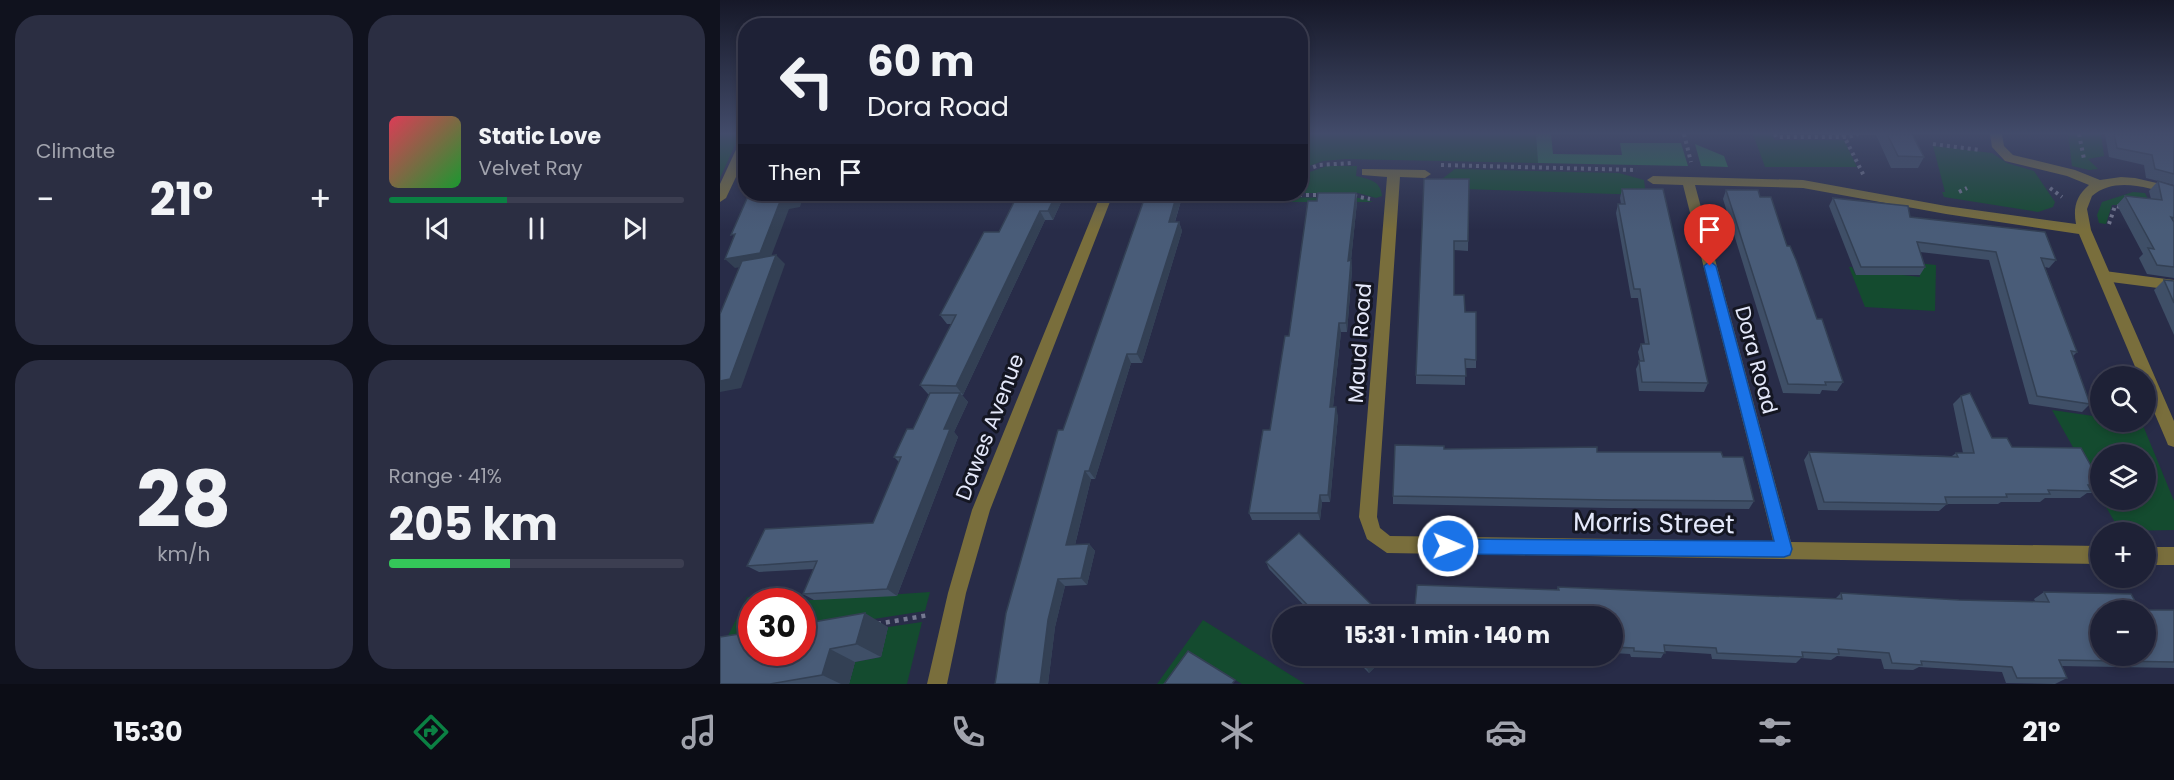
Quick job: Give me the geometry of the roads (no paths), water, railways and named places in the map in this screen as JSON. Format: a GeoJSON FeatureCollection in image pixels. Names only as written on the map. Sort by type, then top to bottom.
{"type":"FeatureCollection","features":[{"type":"Feature","properties":{"kind":"street"},"geometry":{"type":"LineString","coordinates":[[720,198],[735,166]]}},
{"type":"Feature","properties":{"kind":"street"},"geometry":{"type":"LineString","coordinates":[[2042,166],[2071,173],[2100,185]]}},
{"type":"Feature","properties":{"kind":"street"},"geometry":{"type":"LineString","coordinates":[[1366,172],[1425,174]]}},
{"type":"Feature","properties":{"kind":"street","name":"Maud Road"},"geometry":{"type":"LineString","coordinates":[[1368,517],[1394,173]]}},
{"type":"Feature","properties":{"kind":"street"},"geometry":{"type":"LineString","coordinates":[[1649,175],[1690,174],[1803,184],[1946,210],[2084,230]]}},
{"type":"Feature","properties":{"kind":"street","name":"Dora Road"},"geometry":{"type":"LineString","coordinates":[[1690,174],[1784,549]]}},
{"type":"Feature","properties":{"kind":"street"},"geometry":{"type":"LineString","coordinates":[[2174,190],[2142,183],[2118,181],[2100,185],[2089,192],[2081,207],[2084,230],[2174,440]]}},
{"type":"Feature","properties":{"kind":"street","name":"Dawes Avenue"},"geometry":{"type":"LineString","coordinates":[[937,684],[957,593],[981,510],[1104,201]]}},
{"type":"Feature","properties":{"kind":"street","name":"Morris Street"},"geometry":{"type":"LineString","coordinates":[[1368,517],[1373,533],[1387,544],[1401,546],[1784,549],[2090,555]]}},
{"type":"Feature","properties":{"kind":"street"},"geometry":{"type":"LineString","coordinates":[[2156,556],[2174,556]]}},
{"type":"Feature","properties":{"kind":"lane"},"geometry":{"type":"LineString","coordinates":[[2103,276],[2174,285]]}}]}
